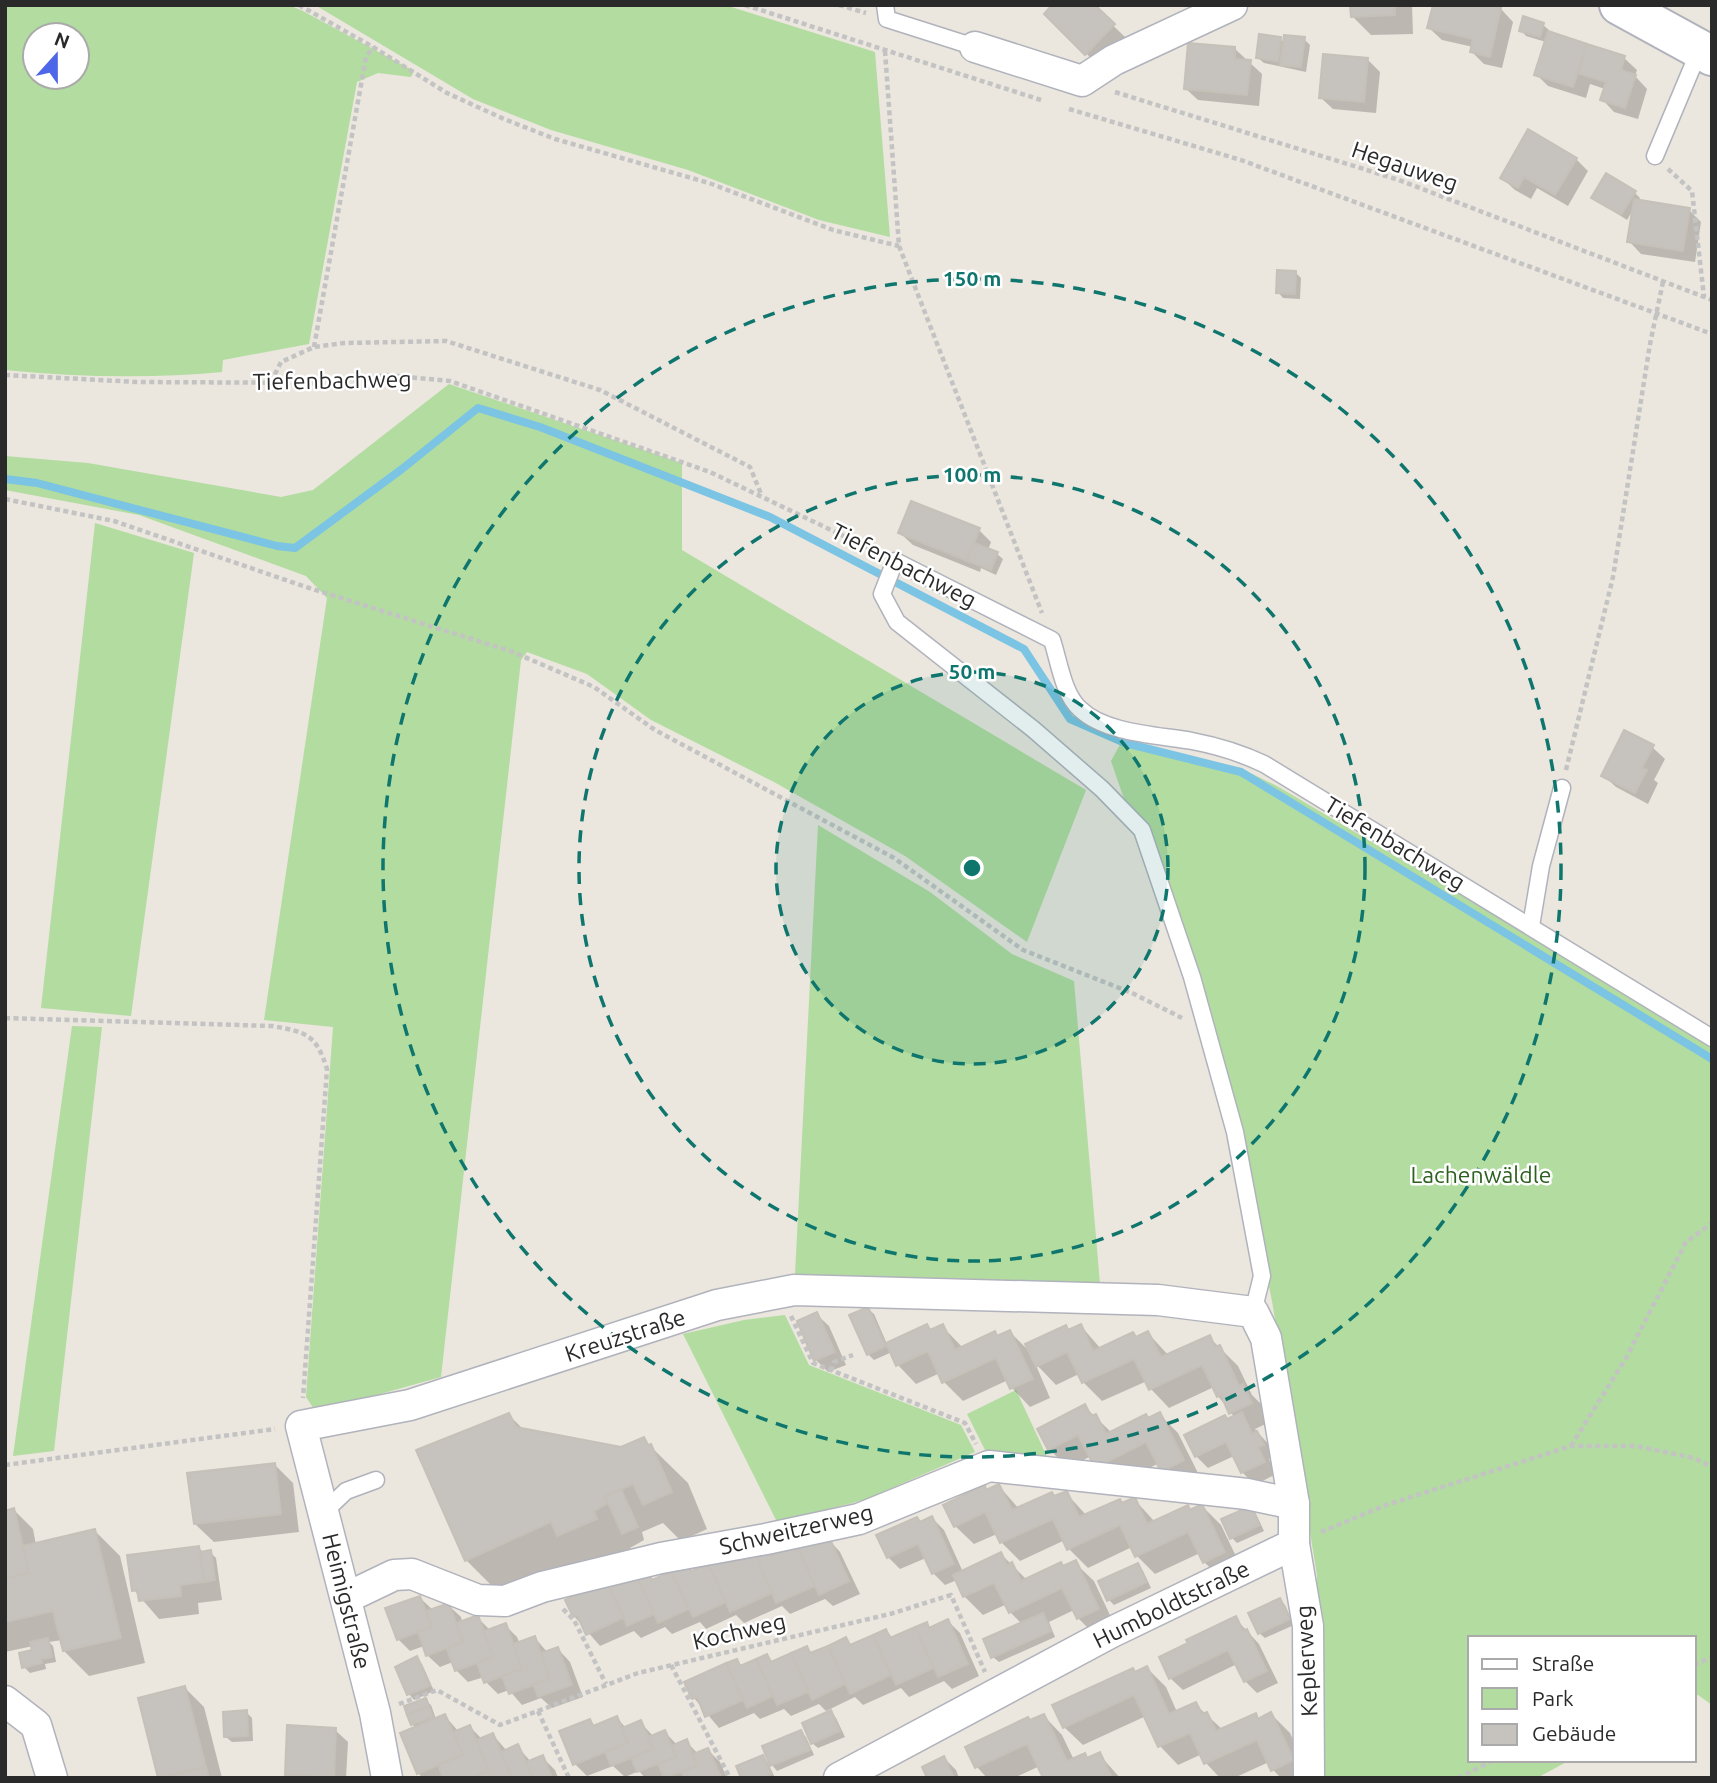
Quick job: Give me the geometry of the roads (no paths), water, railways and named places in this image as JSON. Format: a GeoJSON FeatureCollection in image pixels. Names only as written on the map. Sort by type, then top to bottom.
{"type":"FeatureCollection","features":[{"type":"Feature","properties":{"kind":"main road"},"geometry":{"type":"LineString","coordinates":[[1619,5],[1705,53]]}},
{"type":"Feature","properties":{"kind":"street"},"geometry":{"type":"LineString","coordinates":[[975,47],[1082,81],[1114,60],[1232,5]]}},
{"type":"Feature","properties":{"kind":"street","name":"Kreuzstraße"},"geometry":{"type":"LineString","coordinates":[[301,1426],[410,1405],[647,1338],[717,1305],[794,1290],[1158,1300],[1252,1312]]}},
{"type":"Feature","properties":{"kind":"street"},"geometry":{"type":"LineString","coordinates":[[1252,1312],[1266,1338],[1294,1504],[1294,1544]]}},
{"type":"Feature","properties":{"kind":"street","name":"Heimigstraße"},"geometry":{"type":"LineString","coordinates":[[301,1426],[375,1713],[387,1778]]}},
{"type":"Feature","properties":{"kind":"street","name":"Schweitzerweg"},"geometry":{"type":"LineString","coordinates":[[346,1598],[394,1575],[412,1574],[478,1600],[505,1601],[542,1587],[661,1558],[766,1539],[859,1518],[989,1466],[1247,1493],[1294,1504]]}},
{"type":"Feature","properties":{"kind":"street","name":"Humboldtstraße"},"geometry":{"type":"LineString","coordinates":[[839,1778],[1110,1633],[1294,1544]]}},
{"type":"Feature","properties":{"kind":"street","name":"Keplerweg"},"geometry":{"type":"LineString","coordinates":[[1294,1544],[1308,1626],[1309,1778]]}},
{"type":"Feature","properties":{"kind":"street"},"geometry":{"type":"LineString","coordinates":[[5,1701],[36,1725],[52,1778]]}},
{"type":"Feature","properties":{"kind":"lane"},"geometry":{"type":"LineString","coordinates":[[885,5],[887,19],[975,47]]}},
{"type":"Feature","properties":{"kind":"lane"},"geometry":{"type":"LineString","coordinates":[[1655,156],[1705,53]]}},
{"type":"Feature","properties":{"kind":"lane","name":"Tiefenbachweg"},"geometry":{"type":"LineString","coordinates":[[1252,1312],[1262,1276],[1235,1132],[1192,977],[1142,830],[1102,789],[1033,729],[897,622],[882,594],[895,561],[1052,640],[1070,694],[1079,709],[1091,717],[1144,734],[1220,747],[1254,760],[1712,1038]]}},
{"type":"Feature","properties":{"kind":"lane"},"geometry":{"type":"LineString","coordinates":[[1531,926],[1541,866],[1562,788]]}},
{"type":"Feature","properties":{"kind":"lane"},"geometry":{"type":"LineString","coordinates":[[325,1511],[346,1491],[376,1480]]}},
{"type":"Feature","properties":{"kind":"waterway"},"geometry":{"type":"LineString","coordinates":[[5,479],[37,483],[277,546],[295,548],[402,469],[478,408],[540,427],[770,517],[1024,649],[1070,719],[1125,743],[1241,772],[1712,1059]]}},
{"type":"Feature","properties":{"kind":"park label","name":"Lachenwäldle"},"geometry":{"type":"Point","coordinates":[1481,1174]}}]}
